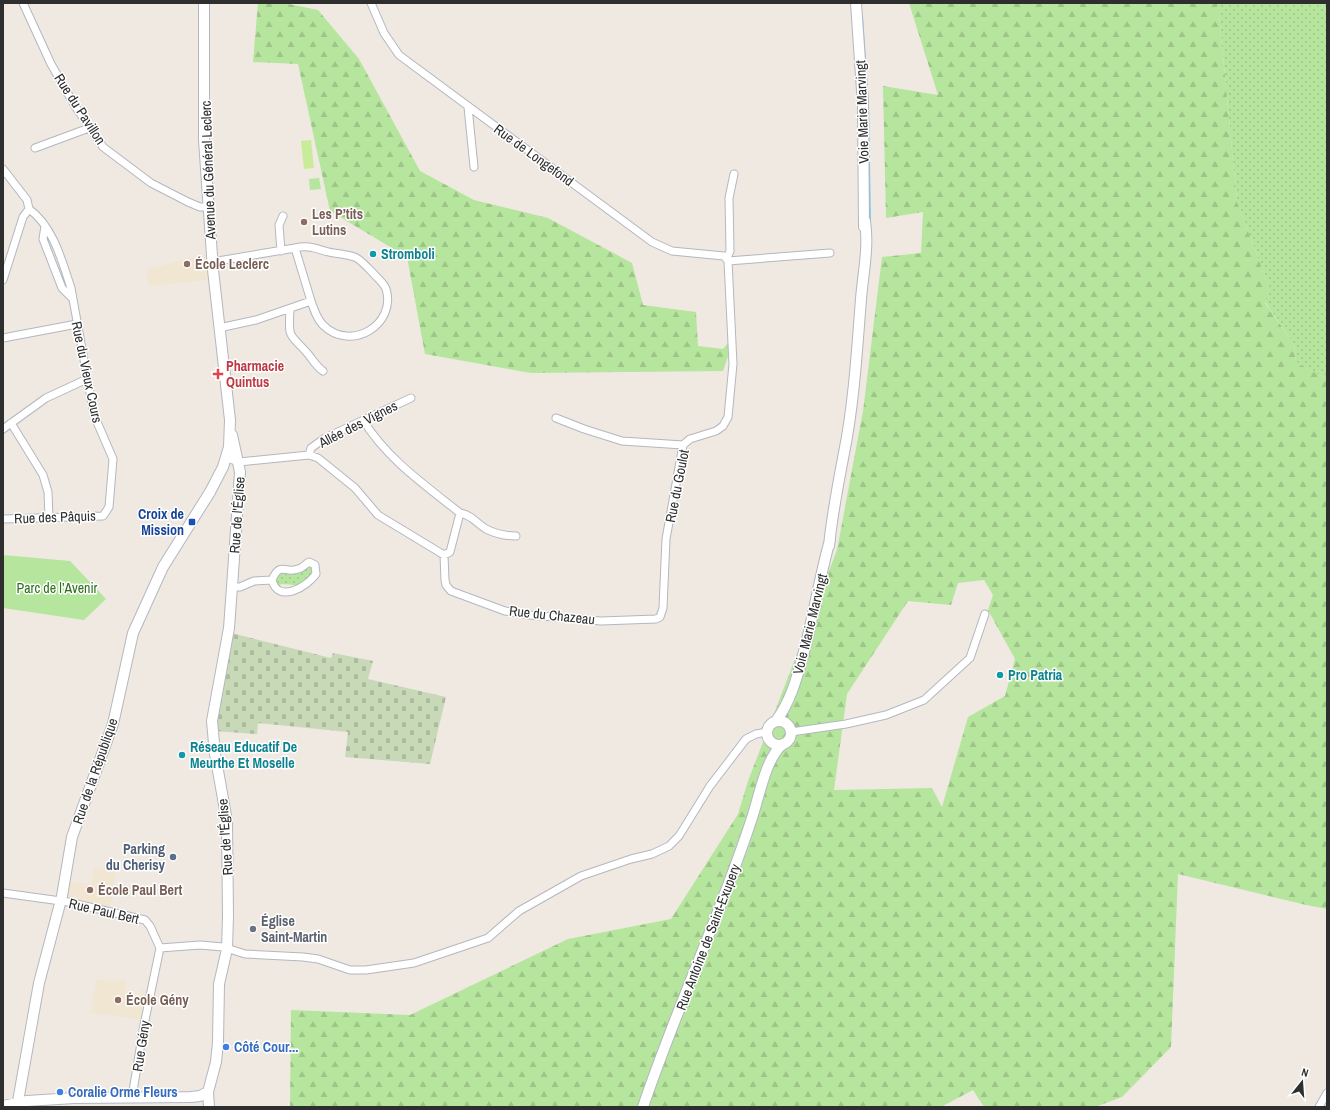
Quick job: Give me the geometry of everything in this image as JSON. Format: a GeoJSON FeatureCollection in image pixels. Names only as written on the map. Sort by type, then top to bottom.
{"type":"FeatureCollection","features":[{"type":"Feature","properties":{"kind":"main road","name":"Avenue du Général Leclerc"},"geometry":{"type":"LineString","coordinates":[[204,3],[204,140],[212,262],[230,432],[239,462]]}},
{"type":"Feature","properties":{"kind":"main road","name":"Voie Marie Marvingt"},"geometry":{"type":"LineString","coordinates":[[776,721],[788,702],[809,633],[842,486],[844,453],[852,393],[862,289],[866,268],[867,246],[865,221],[864,105],[856,3]]}},
{"type":"Feature","properties":{"kind":"main road","name":"Avenue du Général Leclerc"},"geometry":{"type":"LineString","coordinates":[[226,458],[230,432]]}},
{"type":"Feature","properties":{"kind":"main road","name":"Rue de la République"},"geometry":{"type":"LineString","coordinates":[[18,1105],[39,983],[61,902],[72,837],[113,724],[133,633],[163,567],[205,502],[226,458]]}},
{"type":"Feature","properties":{"kind":"main road","name":"Rue de l'Église"},"geometry":{"type":"LineString","coordinates":[[209,1107],[208,1092],[216,1062],[218,1042],[219,984],[227,949],[229,891],[227,821],[215,754],[212,721],[229,628],[240,472],[239,462]]}},
{"type":"Feature","properties":{"kind":"main road","name":"Voie Marie Marvingt"},"geometry":{"type":"LineString","coordinates":[[788,702],[789,728]]}},
{"type":"Feature","properties":{"kind":"main road"},"geometry":{"type":"LineString","coordinates":[[776,721],[789,728],[788,740],[783,744],[776,744],[768,736],[770,725],[776,721]]}},
{"type":"Feature","properties":{"kind":"main road","name":"Rue Antoine de Saint-Exupery"},"geometry":{"type":"LineString","coordinates":[[768,736],[769,765]]}},
{"type":"Feature","properties":{"kind":"main road","name":"Rue Antoine de Saint-Exupery"},"geometry":{"type":"LineString","coordinates":[[644,1107],[744,842],[769,765],[778,748],[783,744]]}},
{"type":"Feature","properties":{"kind":"main road"},"geometry":{"type":"LineString","coordinates":[[3,1106],[18,1105],[27,1101],[74,1098],[191,1097],[200,1096],[208,1092]]}},
{"type":"Feature","properties":{"kind":"street","name":"Rue du Pavillon"},"geometry":{"type":"LineString","coordinates":[[23,3],[51,64],[89,128],[103,147],[151,183],[200,207],[209,207]]}},
{"type":"Feature","properties":{"kind":"street","name":"Rue de Longefond"},"geometry":{"type":"LineString","coordinates":[[371,3],[384,33],[399,55],[652,242],[672,251],[728,259],[830,252]]}},
{"type":"Feature","properties":{"kind":"street"},"geometry":{"type":"LineString","coordinates":[[468,107],[474,167]]}},
{"type":"Feature","properties":{"kind":"street"},"geometry":{"type":"LineString","coordinates":[[36,148],[89,128]]}},
{"type":"Feature","properties":{"kind":"street"},"geometry":{"type":"LineString","coordinates":[[3,169],[27,200],[29,210],[23,217],[3,280]]}},
{"type":"Feature","properties":{"kind":"street","name":"Rue du Goulot"},"geometry":{"type":"LineString","coordinates":[[660,617],[663,608],[666,539],[683,445],[690,439],[720,429],[726,424],[728,417],[733,364],[728,259],[730,251],[729,198],[734,174]]}},
{"type":"Feature","properties":{"kind":"street","name":"Rue du Vieux Cours"},"geometry":{"type":"LineString","coordinates":[[29,210],[39,216],[60,257],[72,298],[94,415],[113,459],[109,507],[106,514]]}},
{"type":"Feature","properties":{"kind":"street"},"geometry":{"type":"LineString","coordinates":[[281,251],[279,224],[283,216]]}},
{"type":"Feature","properties":{"kind":"street"},"geometry":{"type":"LineString","coordinates":[[212,262],[295,248],[313,247],[331,253],[357,257],[386,289],[387,294],[385,309],[377,325],[368,332],[353,337],[335,334],[323,325],[311,301],[295,248]]}},
{"type":"Feature","properties":{"kind":"street"},"geometry":{"type":"LineString","coordinates":[[219,328],[256,320],[311,301]]}},
{"type":"Feature","properties":{"kind":"street"},"geometry":{"type":"LineString","coordinates":[[290,309],[289,328],[291,337],[308,354],[316,366],[323,371]]}},
{"type":"Feature","properties":{"kind":"street"},"geometry":{"type":"LineString","coordinates":[[3,338],[76,324]]}},
{"type":"Feature","properties":{"kind":"street"},"geometry":{"type":"LineString","coordinates":[[3,429],[46,398],[87,380]]}},
{"type":"Feature","properties":{"kind":"street","name":"Allée des Vignes"},"geometry":{"type":"LineString","coordinates":[[309,455],[312,448],[325,438],[411,398]]}},
{"type":"Feature","properties":{"kind":"street"},"geometry":{"type":"LineString","coordinates":[[556,418],[622,441],[683,445]]}},
{"type":"Feature","properties":{"kind":"street"},"geometry":{"type":"LineString","coordinates":[[363,420],[372,435],[390,453],[400,466],[460,512],[467,514],[485,528],[506,536],[516,536]]}},
{"type":"Feature","properties":{"kind":"street"},"geometry":{"type":"LineString","coordinates":[[11,423],[42,475],[48,492],[49,518]]}},
{"type":"Feature","properties":{"kind":"street"},"geometry":{"type":"LineString","coordinates":[[226,458],[239,462],[309,455],[318,458],[355,488],[378,515],[444,555],[450,552],[460,512]]}},
{"type":"Feature","properties":{"kind":"street","name":"Rue des Pâquis"},"geometry":{"type":"LineString","coordinates":[[3,519],[98,517],[106,514]]}},
{"type":"Feature","properties":{"kind":"street","name":"Rue du Chazeau"},"geometry":{"type":"LineString","coordinates":[[444,555],[445,580],[446,585],[451,591],[505,611],[530,616],[601,621],[656,619],[660,617]]}},
{"type":"Feature","properties":{"kind":"street"},"geometry":{"type":"LineString","coordinates":[[309,562],[315,565],[316,574],[313,579],[300,589],[294,591],[280,590],[276,587],[272,580],[277,570],[282,568],[298,569],[309,562]]}},
{"type":"Feature","properties":{"kind":"street"},"geometry":{"type":"LineString","coordinates":[[232,587],[240,587],[254,581],[272,580]]}},
{"type":"Feature","properties":{"kind":"street"},"geometry":{"type":"LineString","coordinates":[[789,728],[846,724],[886,715],[924,700],[970,658],[985,614]]}},
{"type":"Feature","properties":{"kind":"street"},"geometry":{"type":"LineString","coordinates":[[160,948],[200,945],[223,947],[245,954],[311,958],[350,970],[366,970],[414,963],[488,938],[519,911],[581,876],[631,859],[652,854],[669,846],[679,836],[710,786],[746,739],[756,734],[768,736]]}},
{"type":"Feature","properties":{"kind":"street","name":"Rue Paul Bert"},"geometry":{"type":"LineString","coordinates":[[3,893],[61,902],[145,920],[150,926],[160,948]]}},
{"type":"Feature","properties":{"kind":"street","name":"Rue Gény"},"geometry":{"type":"LineString","coordinates":[[132,1097],[144,1025],[160,948]]}},
{"type":"Feature","properties":{"kind":"street"},"geometry":{"type":"LineString","coordinates":[[1319,1107],[1327,1093]]}},
{"type":"Feature","properties":{"kind":"shaded area","name":"École Leclerc"},"geometry":{"type":"Polygon","coordinates":[[[206,254],[207,280],[149,286],[146,270],[206,254]]]}},
{"type":"Feature","properties":{"kind":"shaded area","name":"École Paul Bert"},"geometry":{"type":"Polygon","coordinates":[[[94,868],[116,871],[110,908],[66,896],[69,881],[91,885],[94,868]]]}},
{"type":"Feature","properties":{"kind":"shaded area","name":"École Gény"},"geometry":{"type":"Polygon","coordinates":[[[96,980],[126,981],[125,994],[140,996],[141,990],[146,990],[140,1019],[91,1013],[96,980]]]}},
{"type":"Feature","properties":{"kind":"green space"},"geometry":{"type":"Polygon","coordinates":[[[258,3],[284,3],[318,10],[359,59],[420,171],[474,200],[548,218],[632,263],[643,305],[696,312],[698,346],[723,349],[736,333],[723,371],[531,373],[425,354],[407,257],[330,211],[298,64],[253,62],[258,3]]]}},
{"type":"Feature","properties":{"kind":"green space"},"geometry":{"type":"Polygon","coordinates":[[[909,3],[1217,3],[1237,202],[1269,287],[1265,303],[1294,344],[1296,362],[1327,379],[1327,909],[1178,874],[1171,1047],[1122,1097],[1095,1107],[984,1107],[973,1090],[941,1107],[290,1107],[291,1010],[410,1015],[568,939],[671,919],[738,814],[748,781],[837,550],[863,411],[882,257],[921,253],[923,212],[886,218],[883,86],[938,95],[909,3]],[[984,580],[958,583],[951,605],[908,601],[847,694],[834,790],[932,788],[942,807],[968,717],[1005,696],[1015,659],[988,610],[993,595],[984,580]]]}},
{"type":"Feature","properties":{"kind":"green space"},"geometry":{"type":"Polygon","coordinates":[[[1217,3],[1327,3],[1327,379],[1296,362],[1294,344],[1265,302],[1269,287],[1237,202],[1217,3]]]}},
{"type":"Feature","properties":{"kind":"green space"},"geometry":{"type":"Polygon","coordinates":[[[311,140],[314,168],[304,169],[301,141],[311,140]]]}},
{"type":"Feature","properties":{"kind":"green space"},"geometry":{"type":"Polygon","coordinates":[[[319,178],[321,189],[310,190],[309,179],[319,178]]]}},
{"type":"Feature","properties":{"kind":"green space","name":"Parc de l’Avenir"},"geometry":{"type":"Polygon","coordinates":[[[3,555],[70,561],[106,599],[84,620],[3,608],[3,555]]]}},
{"type":"Feature","properties":{"kind":"green space"},"geometry":{"type":"Polygon","coordinates":[[[309,566],[313,567],[312,575],[295,589],[296,585],[281,584],[279,587],[275,580],[278,573],[309,566]]]}},
{"type":"Feature","properties":{"kind":"green space"},"geometry":{"type":"Polygon","coordinates":[[[231,633],[331,658],[333,653],[373,661],[368,679],[446,697],[430,764],[345,757],[348,732],[258,723],[257,734],[215,731],[231,633]]]}},
{"type":"Feature","properties":{"kind":"waterway"},"geometry":{"type":"LineString","coordinates":[[862,17],[868,105],[870,220]]}},
{"type":"Feature","properties":{"kind":"place","name":"Les P’tits Lutins"},"geometry":{"type":"Point","coordinates":[304,222]}},
{"type":"Feature","properties":{"kind":"place","name":"Stromboli"},"geometry":{"type":"Point","coordinates":[373,254]}},
{"type":"Feature","properties":{"kind":"place","name":"École Leclerc"},"geometry":{"type":"Point","coordinates":[187,264]}},
{"type":"Feature","properties":{"kind":"place","name":"Pharmacie Quintus"},"geometry":{"type":"Point","coordinates":[218,374]}},
{"type":"Feature","properties":{"kind":"place","name":"Croix de Mission"},"geometry":{"type":"Point","coordinates":[192,522]}},
{"type":"Feature","properties":{"kind":"place","name":"Pro Patria"},"geometry":{"type":"Point","coordinates":[1000,675]}},
{"type":"Feature","properties":{"kind":"place","name":"Réseau Educatif De Meurthe Et Moselle"},"geometry":{"type":"Point","coordinates":[182,755]}},
{"type":"Feature","properties":{"kind":"place","name":"Parking du Cherisy"},"geometry":{"type":"Point","coordinates":[173,857]}},
{"type":"Feature","properties":{"kind":"place","name":"École Paul Bert"},"geometry":{"type":"Point","coordinates":[90,890]}},
{"type":"Feature","properties":{"kind":"place","name":"Église Saint-Martin"},"geometry":{"type":"Point","coordinates":[253,929]}},
{"type":"Feature","properties":{"kind":"place","name":"École Gény"},"geometry":{"type":"Point","coordinates":[118,1000]}},
{"type":"Feature","properties":{"kind":"place","name":"Côté Cour..."},"geometry":{"type":"Point","coordinates":[226,1047]}},
{"type":"Feature","properties":{"kind":"place","name":"Coralie Orme Fleurs"},"geometry":{"type":"Point","coordinates":[60,1092]}}]}
